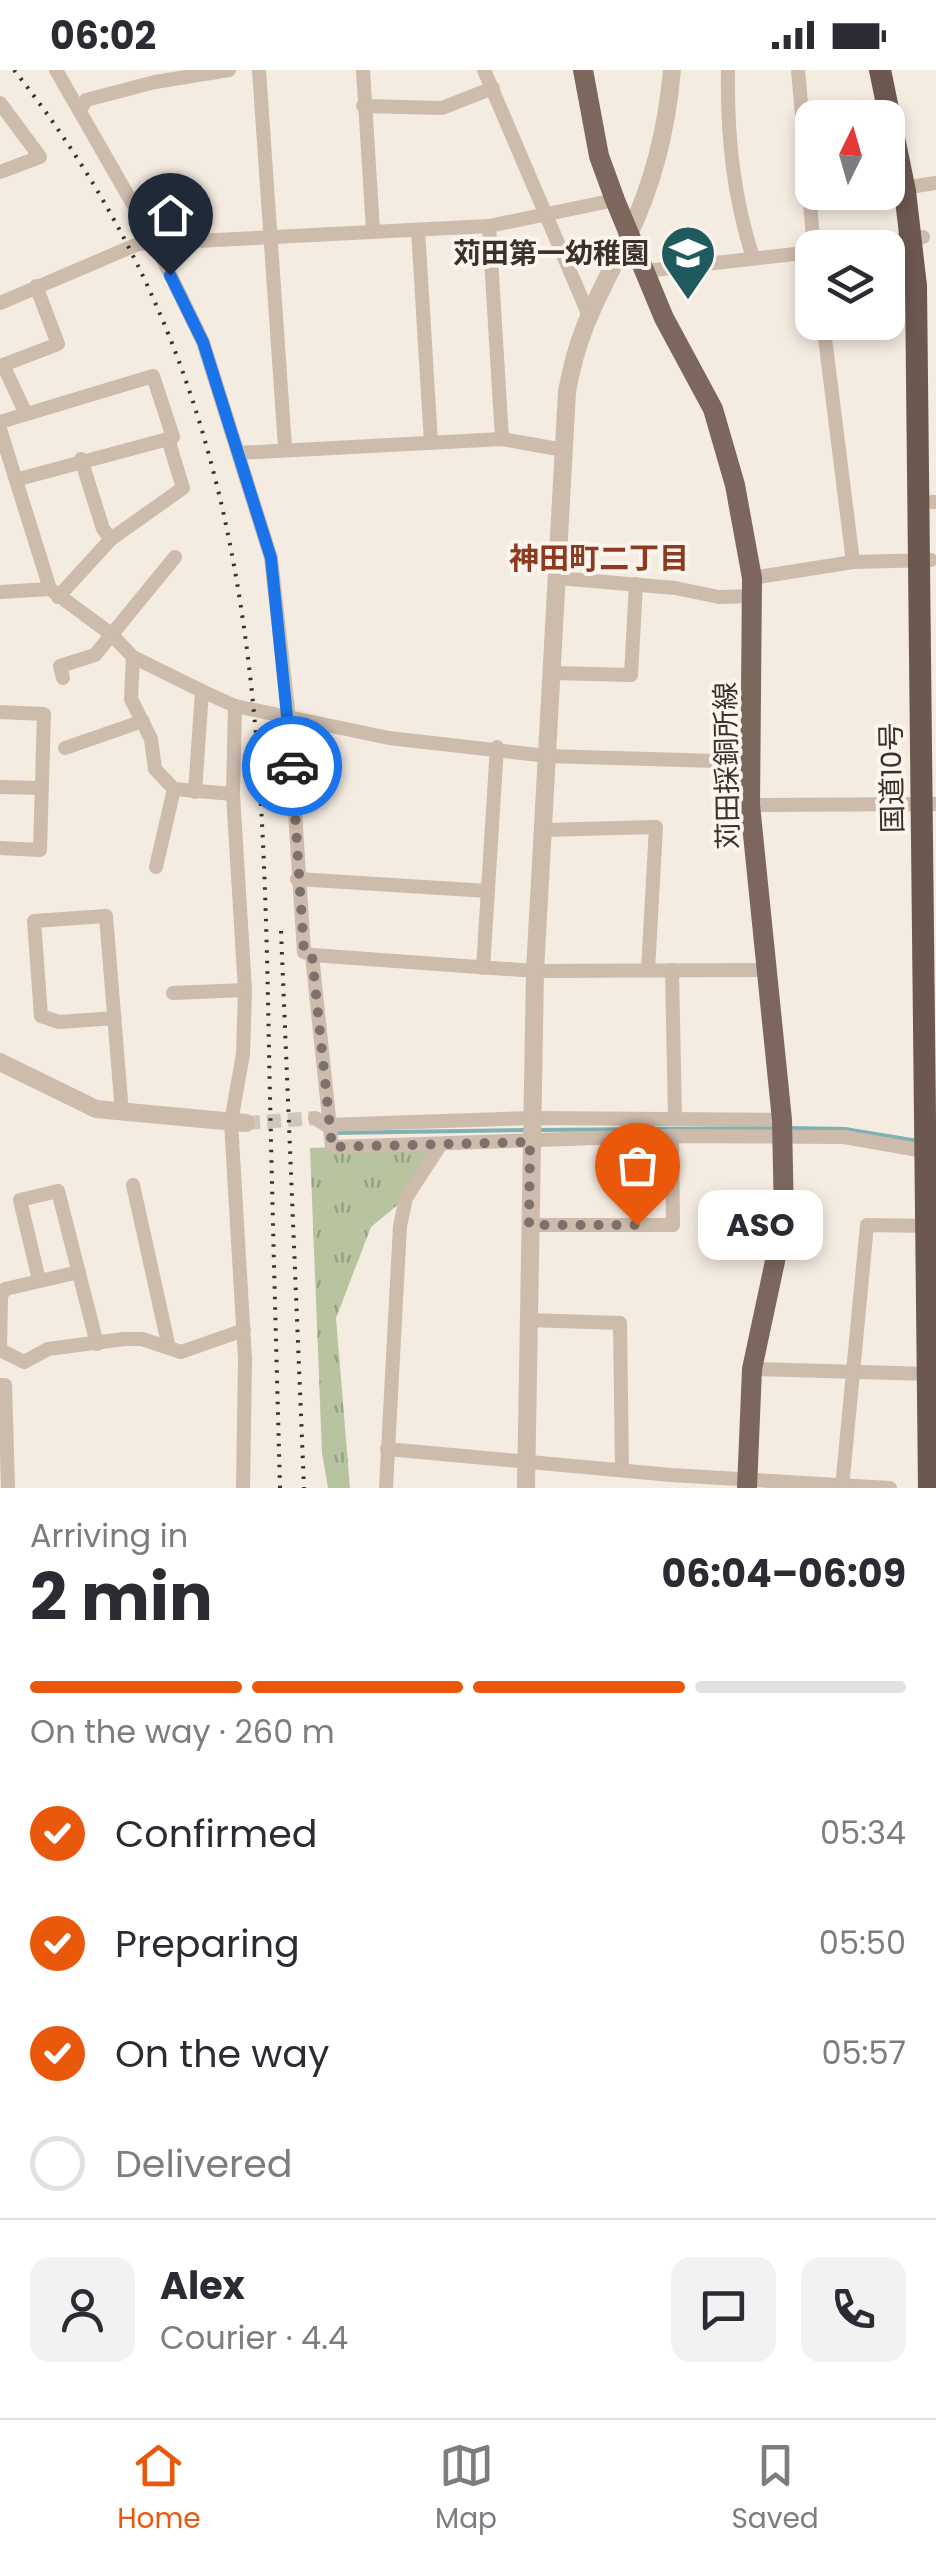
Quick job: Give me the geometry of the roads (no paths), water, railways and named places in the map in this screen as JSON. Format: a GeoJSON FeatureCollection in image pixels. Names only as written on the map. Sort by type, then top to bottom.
{"type":"FeatureCollection","features":[{"type":"Feature","properties":{"kind":"highway","name":"国道10号"},"geometry":{"type":"LineString","coordinates":[[880,70],[918,237],[930,364],[933,502],[926,560]]}},
{"type":"Feature","properties":{"kind":"highway","name":"国道10号"},"geometry":{"type":"LineString","coordinates":[[892,70],[926,184],[918,237],[936,1073]]}},
{"type":"Feature","properties":{"kind":"highway","name":"国道10号"},"geometry":{"type":"LineString","coordinates":[[930,804],[930,1488]]}},
{"type":"Feature","properties":{"kind":"main road","name":"苅田採銅所線"},"geometry":{"type":"LineString","coordinates":[[582,70],[600,156],[616,200],[664,318],[714,409],[735,485],[753,587],[750,805],[782,1129],[784,1219],[752,1369],[747,1483]]}},
{"type":"Feature","properties":{"kind":"street"},"geometry":{"type":"LineString","coordinates":[[56,70],[154,241],[203,342],[271,558],[289,718],[304,952],[312,956],[535,972],[765,970]]}},
{"type":"Feature","properties":{"kind":"street"},"geometry":{"type":"LineString","coordinates":[[81,109],[86,100],[153,76],[229,70]]}},
{"type":"Feature","properties":{"kind":"street"},"geometry":{"type":"LineString","coordinates":[[259,70],[285,447]]}},
{"type":"Feature","properties":{"kind":"street"},"geometry":{"type":"LineString","coordinates":[[363,70],[373,230]]}},
{"type":"Feature","properties":{"kind":"street"},"geometry":{"type":"LineString","coordinates":[[484,70],[588,312]]}},
{"type":"Feature","properties":{"kind":"street"},"geometry":{"type":"LineString","coordinates":[[526,1488],[535,972],[571,368],[588,312],[629,233],[668,123],[672,70]]}},
{"type":"Feature","properties":{"kind":"street"},"geometry":{"type":"LineString","coordinates":[[728,70],[728,130],[735,201],[753,258]]}},
{"type":"Feature","properties":{"kind":"street"},"geometry":{"type":"LineString","coordinates":[[798,70],[811,230]]}},
{"type":"Feature","properties":{"kind":"street"},"geometry":{"type":"LineString","coordinates":[[363,106],[442,108],[492,88]]}},
{"type":"Feature","properties":{"kind":"street"},"geometry":{"type":"LineString","coordinates":[[0,103],[40,157],[1,168]]}},
{"type":"Feature","properties":{"kind":"street"},"geometry":{"type":"LineString","coordinates":[[0,303],[154,241],[489,226],[542,212],[616,200]]}},
{"type":"Feature","properties":{"kind":"street"},"geometry":{"type":"LineString","coordinates":[[489,226],[502,439]]}},
{"type":"Feature","properties":{"kind":"street"},"geometry":{"type":"LineString","coordinates":[[418,230],[431,442]]}},
{"type":"Feature","properties":{"kind":"street"},"geometry":{"type":"LineString","coordinates":[[905,239],[918,237]]}},
{"type":"Feature","properties":{"kind":"street"},"geometry":{"type":"LineString","coordinates":[[644,271],[795,252]]}},
{"type":"Feature","properties":{"kind":"street"},"geometry":{"type":"LineString","coordinates":[[26,414],[3,365],[58,344],[36,286]]}},
{"type":"Feature","properties":{"kind":"street"},"geometry":{"type":"LineString","coordinates":[[825,340],[853,562]]}},
{"type":"Feature","properties":{"kind":"street"},"geometry":{"type":"LineString","coordinates":[[19,478],[173,436],[153,376],[0,425],[54,593]]}},
{"type":"Feature","properties":{"kind":"street"},"geometry":{"type":"LineString","coordinates":[[54,593],[111,539],[183,488],[168,438]]}},
{"type":"Feature","properties":{"kind":"street"},"geometry":{"type":"LineString","coordinates":[[238,452],[502,439],[564,450]]}},
{"type":"Feature","properties":{"kind":"street"},"geometry":{"type":"LineString","coordinates":[[81,459],[103,530],[111,539]]}},
{"type":"Feature","properties":{"kind":"street"},"geometry":{"type":"LineString","coordinates":[[63,678],[60,666],[96,654],[175,557]]}},
{"type":"Feature","properties":{"kind":"street"},"geometry":{"type":"LineString","coordinates":[[558,578],[636,584],[719,597],[853,562],[926,560]]}},
{"type":"Feature","properties":{"kind":"street"},"geometry":{"type":"LineString","coordinates":[[552,673],[631,675],[636,584]]}},
{"type":"Feature","properties":{"kind":"street"},"geometry":{"type":"LineString","coordinates":[[0,592],[54,593],[111,634],[133,657],[236,706],[389,738],[497,747],[546,756],[750,762]]}},
{"type":"Feature","properties":{"kind":"street"},"geometry":{"type":"LineString","coordinates":[[133,657],[131,698],[143,720],[155,769],[174,789],[234,794]]}},
{"type":"Feature","properties":{"kind":"street"},"geometry":{"type":"LineString","coordinates":[[195,792],[202,691]]}},
{"type":"Feature","properties":{"kind":"street"},"geometry":{"type":"LineString","coordinates":[[236,706],[234,794],[245,990],[238,1122],[244,1330],[243,1488]]}},
{"type":"Feature","properties":{"kind":"street"},"geometry":{"type":"LineString","coordinates":[[0,712],[44,714],[40,850],[0,848]]}},
{"type":"Feature","properties":{"kind":"street"},"geometry":{"type":"LineString","coordinates":[[65,748],[143,720]]}},
{"type":"Feature","properties":{"kind":"street"},"geometry":{"type":"LineString","coordinates":[[483,968],[497,747]]}},
{"type":"Feature","properties":{"kind":"street"},"geometry":{"type":"LineString","coordinates":[[0,787],[40,788]]}},
{"type":"Feature","properties":{"kind":"street"},"geometry":{"type":"LineString","coordinates":[[156,868],[174,789]]}},
{"type":"Feature","properties":{"kind":"street"},"geometry":{"type":"LineString","coordinates":[[750,805],[930,804]]}},
{"type":"Feature","properties":{"kind":"street"},"geometry":{"type":"LineString","coordinates":[[544,830],[656,827],[648,970]]}},
{"type":"Feature","properties":{"kind":"street"},"geometry":{"type":"LineString","coordinates":[[298,879],[488,892]]}},
{"type":"Feature","properties":{"kind":"street"},"geometry":{"type":"LineString","coordinates":[[115,1018],[59,1022],[41,1016],[34,922],[106,916],[115,1018],[122,1113]]}},
{"type":"Feature","properties":{"kind":"street"},"geometry":{"type":"LineString","coordinates":[[312,956],[321,1121],[332,1147],[782,1129]]}},
{"type":"Feature","properties":{"kind":"street"},"geometry":{"type":"LineString","coordinates":[[672,970],[675,1118]]}},
{"type":"Feature","properties":{"kind":"street"},"geometry":{"type":"LineString","coordinates":[[172,992],[245,990]]}},
{"type":"Feature","properties":{"kind":"street"},"geometry":{"type":"LineString","coordinates":[[0,1062],[96,1110],[238,1122]]}},
{"type":"Feature","properties":{"kind":"street"},"geometry":{"type":"LineString","coordinates":[[321,1121],[675,1118],[844,1137],[931,1152]]}},
{"type":"Feature","properties":{"kind":"street"},"geometry":{"type":"LineString","coordinates":[[529,1225],[673,1225],[672,1136]]}},
{"type":"Feature","properties":{"kind":"street"},"geometry":{"type":"LineString","coordinates":[[386,1488],[400,1226],[406,1198],[441,1144]]}},
{"type":"Feature","properties":{"kind":"street"},"geometry":{"type":"LineString","coordinates":[[134,1185],[170,1348]]}},
{"type":"Feature","properties":{"kind":"street"},"geometry":{"type":"LineString","coordinates":[[39,1280],[20,1200],[58,1190],[98,1344]]}},
{"type":"Feature","properties":{"kind":"street"},"geometry":{"type":"LineString","coordinates":[[842,1486],[867,1224],[931,1226]]}},
{"type":"Feature","properties":{"kind":"street"},"geometry":{"type":"LineString","coordinates":[[79,1272],[3,1287],[0,1350],[24,1362],[48,1349],[142,1339],[181,1352],[244,1330]]}},
{"type":"Feature","properties":{"kind":"street"},"geometry":{"type":"LineString","coordinates":[[528,1320],[620,1323],[622,1470]]}},
{"type":"Feature","properties":{"kind":"street"},"geometry":{"type":"LineString","coordinates":[[752,1369],[854,1368],[932,1374]]}},
{"type":"Feature","properties":{"kind":"street"},"geometry":{"type":"LineString","coordinates":[[0,1385],[5,1386],[8,1488]]}},
{"type":"Feature","properties":{"kind":"street"},"geometry":{"type":"LineString","coordinates":[[387,1449],[622,1470],[671,1482],[890,1488]]}},
{"type":"Feature","properties":{"kind":"waterway"},"geometry":{"type":"LineString","coordinates":[[538,1130],[774,1128]]}},
{"type":"Feature","properties":{"kind":"waterway"},"geometry":{"type":"LineString","coordinates":[[788,1128],[845,1129],[918,1141]]}},
{"type":"Feature","properties":{"kind":"waterway"},"geometry":{"type":"LineString","coordinates":[[333,1133],[529,1130]]}},
{"type":"Feature","properties":{"kind":"tunnel"},"geometry":{"type":"LineString","coordinates":[[246,1123],[315,1118]]}},
{"type":"Feature","properties":{"kind":"railway"},"geometry":{"type":"LineString","coordinates":[[14,70],[93,183],[153,298],[197,416],[228,535],[248,658],[260,784],[280,1488]]}},
{"type":"Feature","properties":{"kind":"railway"},"geometry":{"type":"LineString","coordinates":[[281,931],[304,1488]]}},
{"type":"Feature","properties":{"kind":"place","name":"苅田第一幼稚園"},"geometry":{"type":"Point","coordinates":[688,302]}},
{"type":"Feature","properties":{"kind":"place","name":"ASO"},"geometry":{"type":"Point","coordinates":[637,1225]}},
{"type":"Feature","properties":{"kind":"district","name":"神田町二丁目"},"geometry":{"type":"Point","coordinates":[599,558]}}]}
